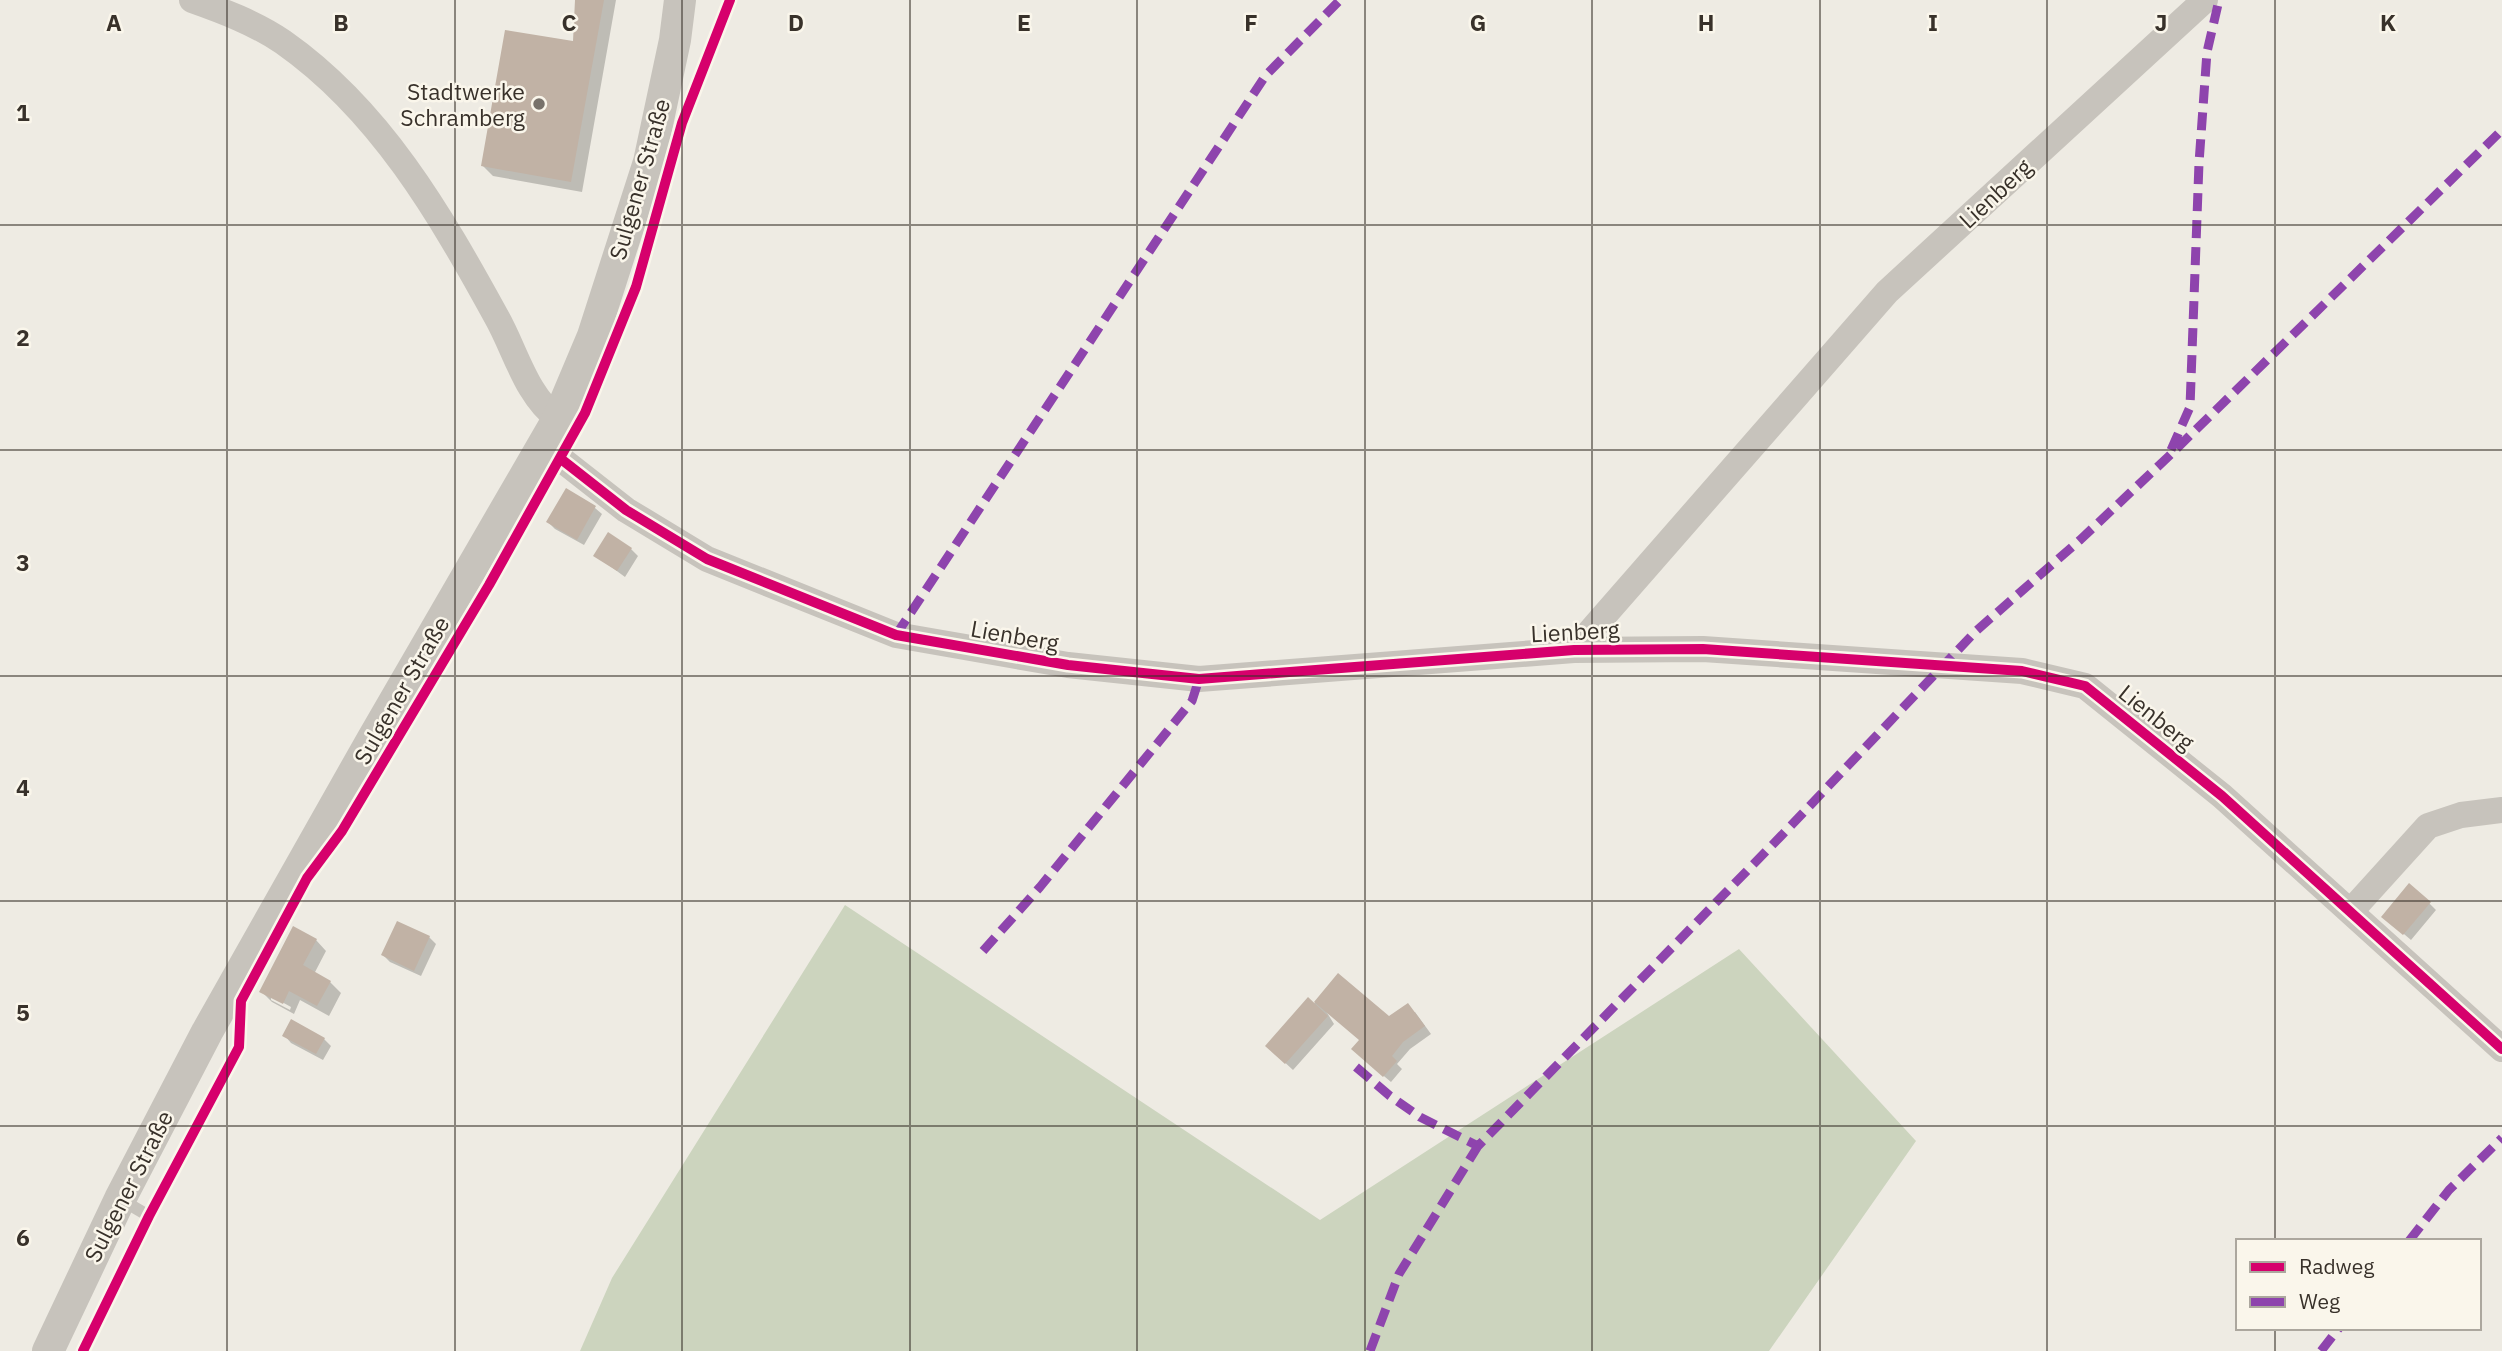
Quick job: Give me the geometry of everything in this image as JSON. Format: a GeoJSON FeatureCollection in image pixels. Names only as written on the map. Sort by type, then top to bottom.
{"type":"FeatureCollection","features":[{"type":"Feature","properties":{"kind":"street","name":"Lienberg"},"geometry":{"type":"LineString","coordinates":[[192,0],[239,18],[282,42],[339,89],[377,131],[440,216],[499,320],[529,386],[543,408],[551,432],[626,510],[707,559],[896,635],[1068,666],[1199,679],[1574,650],[1703,649],[2022,671],[2085,686],[2222,796],[2502,1049]]}},
{"type":"Feature","properties":{"kind":"street","name":"Sulgener Straße"},"geometry":{"type":"LineString","coordinates":[[48,1351],[120,1199],[214,1020],[372,740],[551,432],[593,336],[649,162],[675,40],[680,0]]}},
{"type":"Feature","properties":{"kind":"street","name":"Lienberg"},"geometry":{"type":"LineString","coordinates":[[1574,650],[1888,292],[2205,0]]}},
{"type":"Feature","properties":{"kind":"street"},"geometry":{"type":"LineString","coordinates":[[2351,911],[2428,827],[2461,815],[2502,810]]}},
{"type":"Feature","properties":{"kind":"lane"},"geometry":{"type":"LineString","coordinates":[[120,1199],[149,1216]]}},
{"type":"Feature","properties":{"kind":"green space"},"geometry":{"type":"Polygon","coordinates":[[[845,905],[1320,1220],[1739,949],[1916,1141],[1769,1351],[580,1351],[612,1278],[845,905]]]}},
{"type":"Feature","properties":{"kind":"building","name":"Stadtwerke Schramberg"},"geometry":{"type":"Polygon","coordinates":[[[575,0],[604,0],[571,182],[481,166],[505,30],[573,41],[575,0]]]}},
{"type":"Feature","properties":{"kind":"building"},"geometry":{"type":"Polygon","coordinates":[[[566,488],[596,506],[577,540],[546,522],[566,488]]]}},
{"type":"Feature","properties":{"kind":"building"},"geometry":{"type":"Polygon","coordinates":[[[608,532],[632,548],[617,571],[593,556],[608,532]]]}},
{"type":"Feature","properties":{"kind":"building"},"geometry":{"type":"Polygon","coordinates":[[[2409,883],[2431,902],[2403,935],[2381,917],[2409,883]]]}},
{"type":"Feature","properties":{"kind":"building"},"geometry":{"type":"Polygon","coordinates":[[[397,921],[430,936],[414,971],[381,955],[397,921]]]}},
{"type":"Feature","properties":{"kind":"building"},"geometry":{"type":"Polygon","coordinates":[[[293,926],[317,939],[303,965],[331,981],[317,1006],[289,991],[283,1004],[259,992],[293,926]]]}},
{"type":"Feature","properties":{"kind":"building"},"geometry":{"type":"Polygon","coordinates":[[[1338,973],[1389,1016],[1408,1003],[1425,1026],[1403,1042],[1392,1056],[1397,1061],[1383,1077],[1351,1049],[1359,1040],[1314,1002],[1338,973]]]}},
{"type":"Feature","properties":{"kind":"building"},"geometry":{"type":"Polygon","coordinates":[[[1308,997],[1328,1016],[1285,1064],[1265,1046],[1308,997]]]}},
{"type":"Feature","properties":{"kind":"building"},"geometry":{"type":"Polygon","coordinates":[[[291,1019],[325,1038],[316,1054],[282,1036],[291,1019]]]}},
{"type":"Feature","properties":{"kind":"marked path"},"geometry":{"type":"LineString","coordinates":[[896,635],[1266,75],[1340,0]]}},
{"type":"Feature","properties":{"kind":"marked path"},"geometry":{"type":"LineString","coordinates":[[2171,450],[2190,407],[2199,163],[2207,52],[2219,0]]}},
{"type":"Feature","properties":{"kind":"marked path"},"geometry":{"type":"LineString","coordinates":[[1356,1067],[1420,1117],[1478,1146],[1781,836],[1976,631],[2080,540],[2168,457],[2502,130]]}},
{"type":"Feature","properties":{"kind":"marked path"},"geometry":{"type":"LineString","coordinates":[[983,951],[1040,887],[1192,701],[1199,679]]}},
{"type":"Feature","properties":{"kind":"marked path"},"geometry":{"type":"LineString","coordinates":[[2411,1239],[2449,1190],[2502,1138]]}},
{"type":"Feature","properties":{"kind":"marked path"},"geometry":{"type":"LineString","coordinates":[[1370,1351],[1399,1274],[1478,1146]]}},
{"type":"Feature","properties":{"kind":"marked path"},"geometry":{"type":"LineString","coordinates":[[2321,1351],[2337,1330]]}},
{"type":"Feature","properties":{"kind":"cycle path"},"geometry":{"type":"LineString","coordinates":[[83,1351],[149,1216],[239,1047],[241,1001],[307,878],[342,831],[489,585],[585,413],[636,287],[682,123],[730,0]]}},
{"type":"Feature","properties":{"kind":"cycle path"},"geometry":{"type":"LineString","coordinates":[[561,459],[626,510],[707,559],[896,635],[1068,665],[1199,679],[1574,650],[1703,649],[2022,671],[2085,686],[2222,796],[2502,1049]]}},
{"type":"Feature","properties":{"kind":"place","name":"Stadtwerke Schramberg"},"geometry":{"type":"Point","coordinates":[539,104]}}]}
